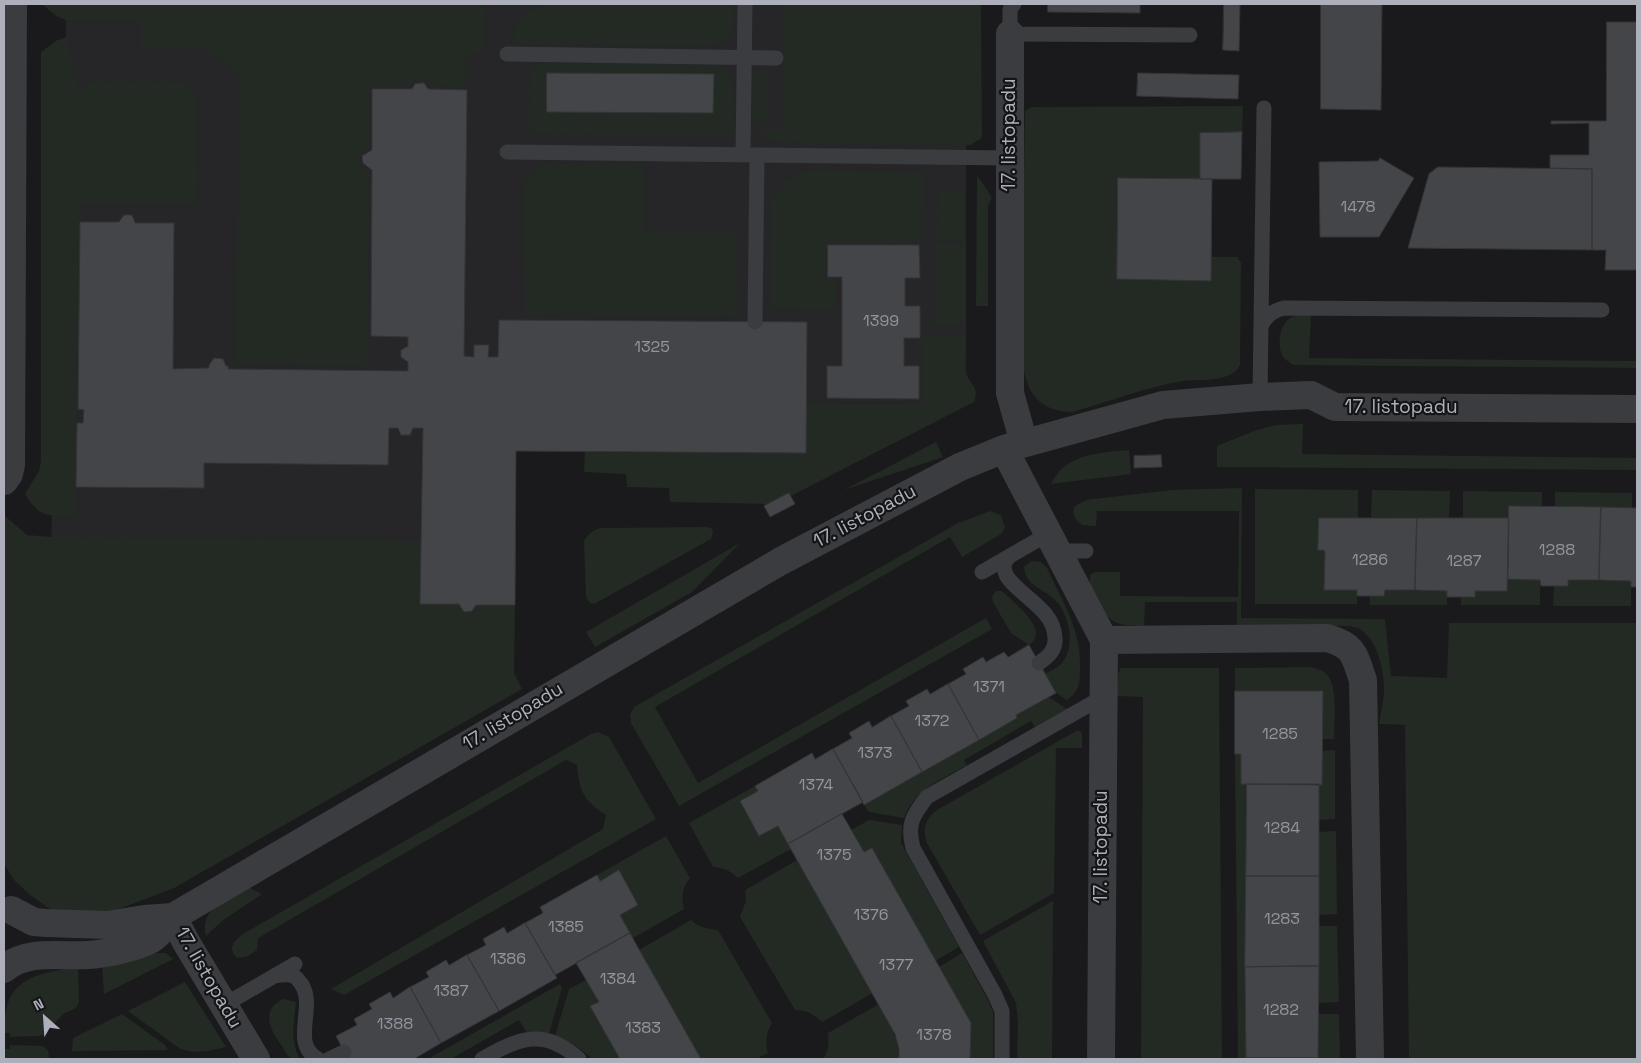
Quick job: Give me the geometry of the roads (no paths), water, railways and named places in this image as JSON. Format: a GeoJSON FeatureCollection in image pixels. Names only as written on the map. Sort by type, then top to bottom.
{"type":"FeatureCollection","features":[{"type":"Feature","properties":{"kind":"street"},"geometry":{"type":"LineString","coordinates":[[4,481],[9,474],[11,465],[8,336],[8,58],[13,4]]}},
{"type":"Feature","properties":{"kind":"street","name":"17. listopadu"},"geometry":{"type":"LineString","coordinates":[[1010,34],[1010,393],[1014,446],[1053,543],[1104,640],[1101,1059]]}},
{"type":"Feature","properties":{"kind":"street","name":"17. listopadu"},"geometry":{"type":"LineString","coordinates":[[256,1059],[173,917],[781,561],[960,467],[1014,446],[1163,404],[1311,395],[1335,407],[1637,409]]}},
{"type":"Feature","properties":{"kind":"street"},"geometry":{"type":"LineString","coordinates":[[1104,640],[1327,638],[1341,642],[1352,651],[1363,680],[1370,1059]]}},
{"type":"Feature","properties":{"kind":"street"},"geometry":{"type":"LineString","coordinates":[[7,906],[34,922],[46,923],[107,925],[144,919],[173,917]]}},
{"type":"Feature","properties":{"kind":"street"},"geometry":{"type":"LineString","coordinates":[[7,906],[16,920],[19,934],[18,946],[8,966]]}},
{"type":"Feature","properties":{"kind":"street"},"geometry":{"type":"LineString","coordinates":[[8,966],[38,956],[90,955],[111,952],[149,941],[173,917]]}},
{"type":"Feature","properties":{"kind":"lane"},"geometry":{"type":"LineString","coordinates":[[744,4],[744,58],[750,155],[755,322]]}},
{"type":"Feature","properties":{"kind":"lane"},"geometry":{"type":"LineString","coordinates":[[1014,4],[1010,9],[1010,34],[1190,35]]}},
{"type":"Feature","properties":{"kind":"lane"},"geometry":{"type":"LineString","coordinates":[[507,54],[776,58]]}},
{"type":"Feature","properties":{"kind":"lane"},"geometry":{"type":"LineString","coordinates":[[1260,397],[1264,108]]}},
{"type":"Feature","properties":{"kind":"lane"},"geometry":{"type":"LineString","coordinates":[[507,152],[1010,158]]}},
{"type":"Feature","properties":{"kind":"lane"},"geometry":{"type":"LineString","coordinates":[[1261,326],[1270,314],[1284,308],[1602,310]]}},
{"type":"Feature","properties":{"kind":"lane"},"geometry":{"type":"LineString","coordinates":[[982,572],[1009,556],[1053,543],[1086,551]]}},
{"type":"Feature","properties":{"kind":"lane"},"geometry":{"type":"LineString","coordinates":[[1009,556],[1004,563],[1006,576],[1044,612],[1055,632],[1055,642],[1052,651],[1039,663]]}},
{"type":"Feature","properties":{"kind":"lane"},"geometry":{"type":"LineString","coordinates":[[1002,1059],[1002,1011],[913,848],[910,835],[911,822],[927,797],[1103,697]]}},
{"type":"Feature","properties":{"kind":"lane"},"geometry":{"type":"LineString","coordinates":[[224,1005],[295,964]]}},
{"type":"Feature","properties":{"kind":"lane"},"geometry":{"type":"LineString","coordinates":[[275,976],[294,976],[300,981],[305,991],[307,1004],[305,1044],[308,1053],[318,1059]]}},
{"type":"Feature","properties":{"kind":"lane"},"geometry":{"type":"LineString","coordinates":[[482,1059],[506,1045],[536,1038],[562,1046],[580,1059]]}},
{"type":"Feature","properties":{"kind":"lane"},"geometry":{"type":"LineString","coordinates":[[330,1059],[344,1052]]}}]}
